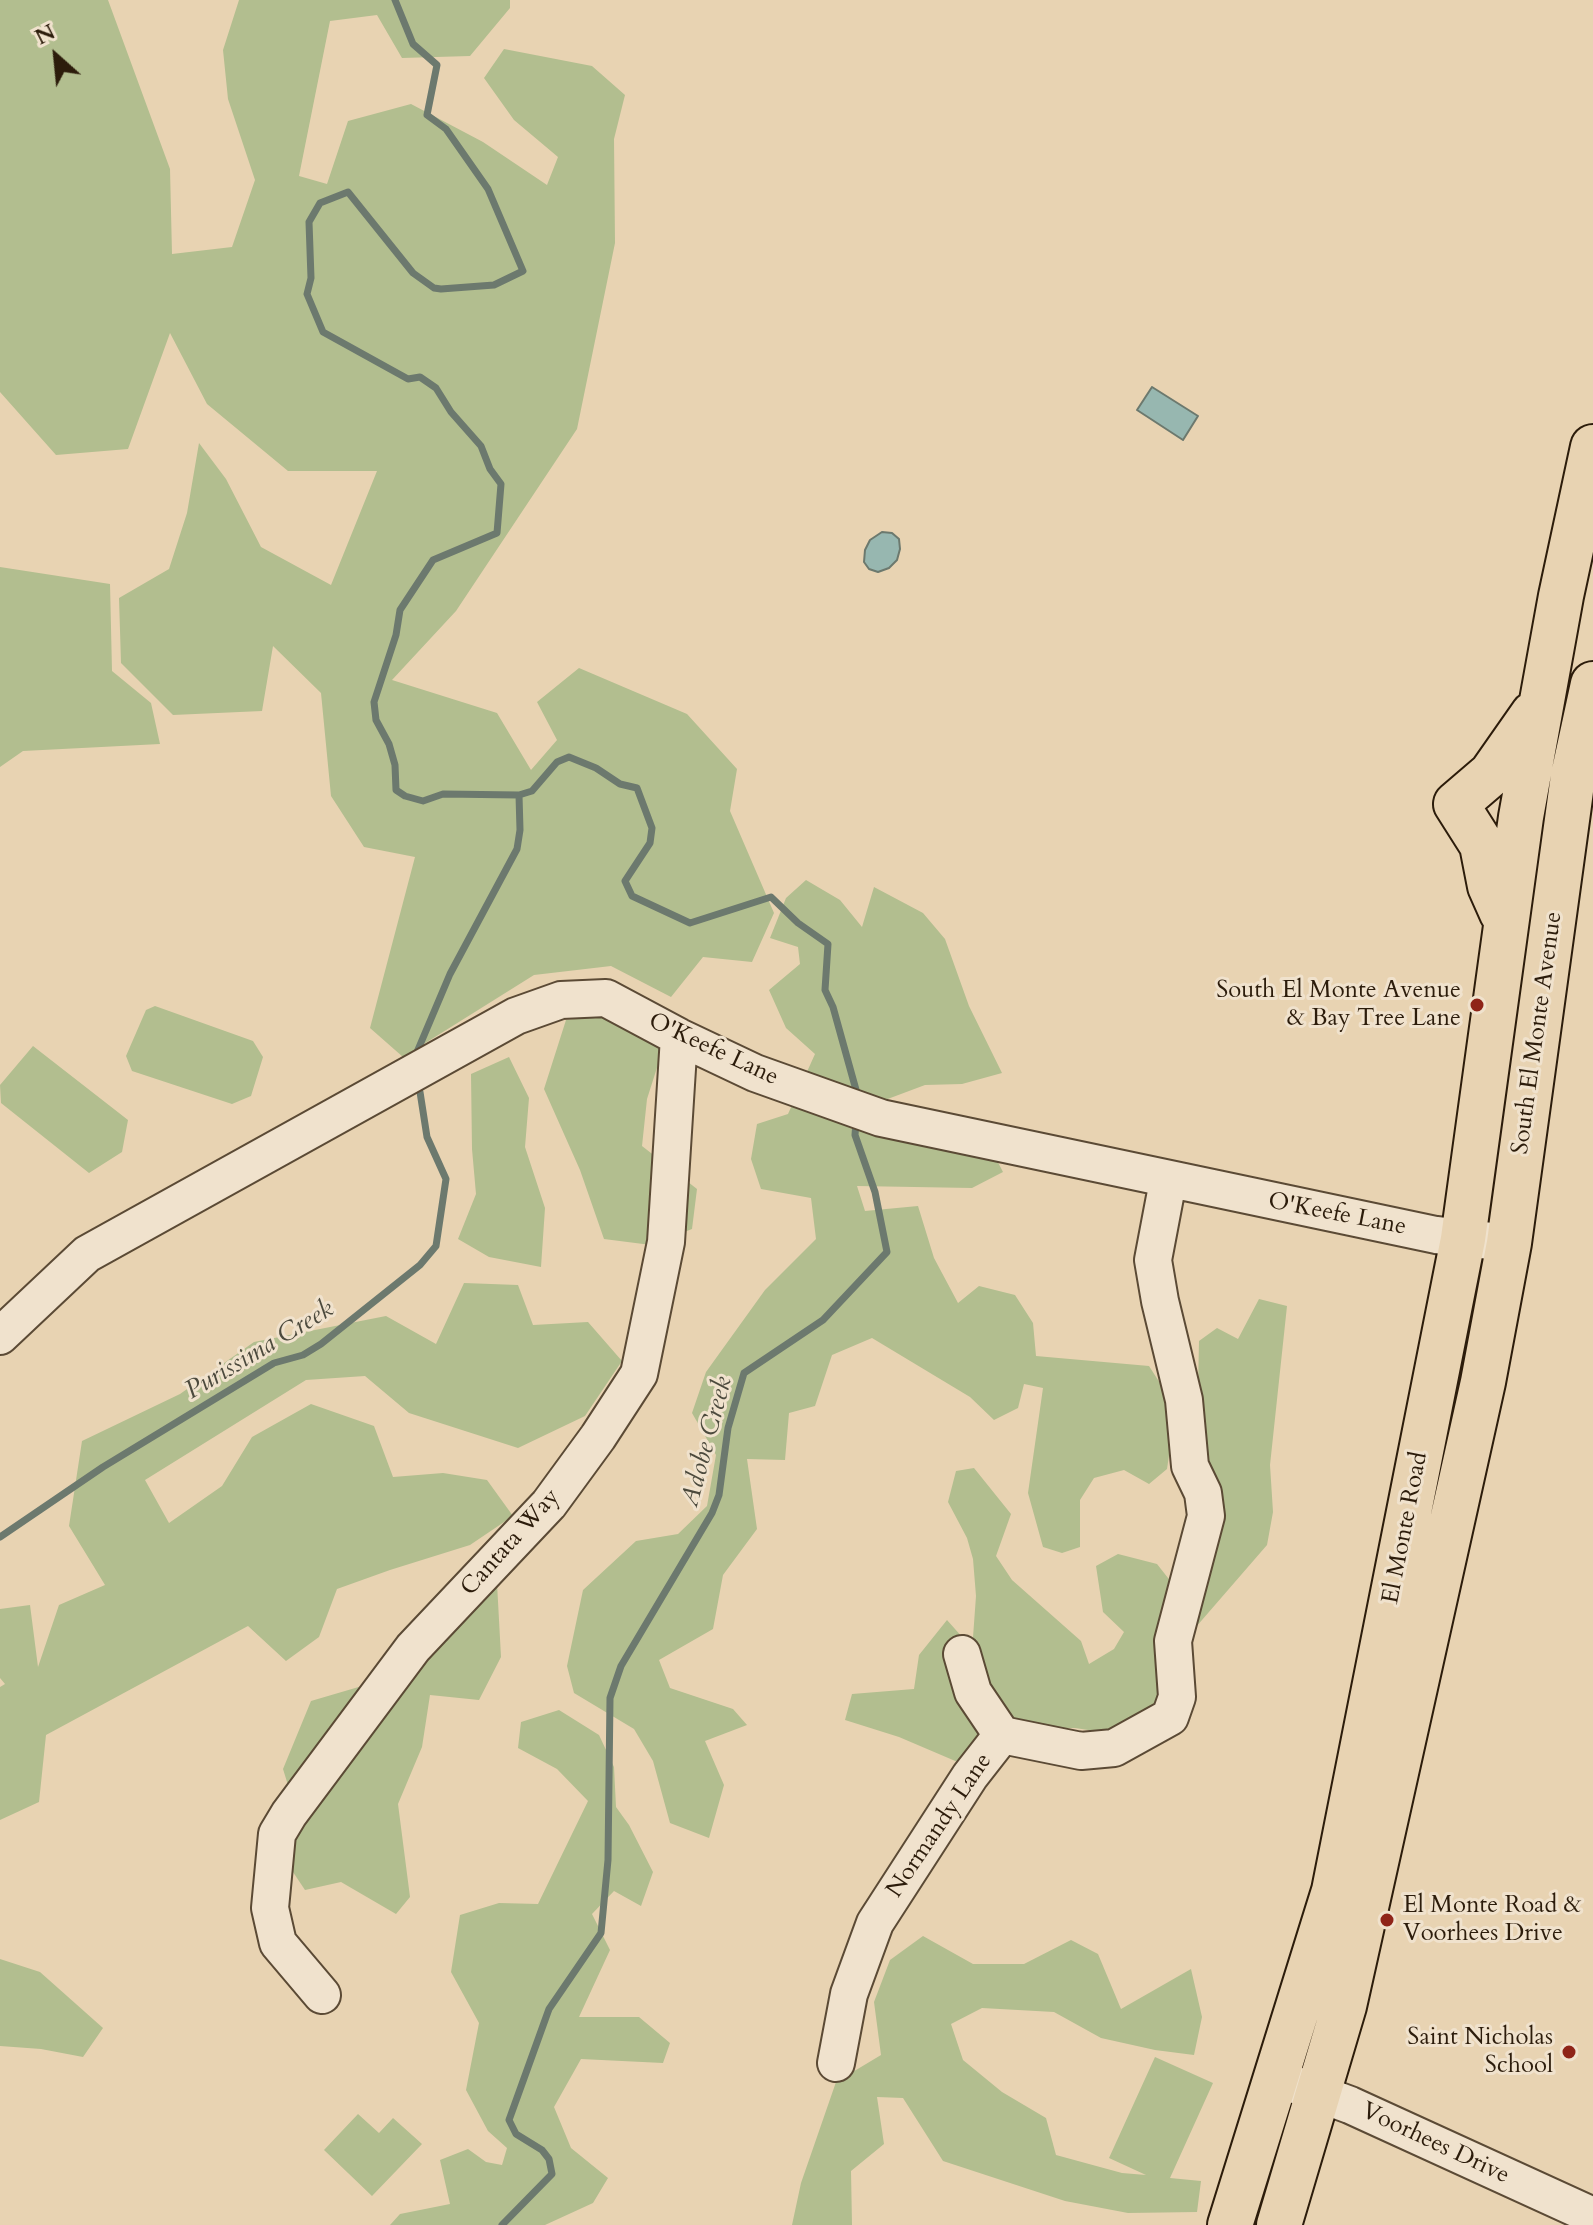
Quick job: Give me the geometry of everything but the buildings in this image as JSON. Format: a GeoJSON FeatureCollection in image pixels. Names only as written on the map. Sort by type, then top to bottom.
{"type":"FeatureCollection","features":[{"type":"Feature","properties":{"kind":"main road"},"geometry":{"type":"LineString","coordinates":[[1521,817],[1593,447]]}},
{"type":"Feature","properties":{"kind":"main road","name":"South El Monte Avenue"},"geometry":{"type":"LineString","coordinates":[[1483,1382],[1581,810],[1573,776],[1593,684]]}},
{"type":"Feature","properties":{"kind":"main road"},"geometry":{"type":"LineString","coordinates":[[1507,924],[1490,886],[1482,845],[1456,804],[1491,774],[1541,702]]}},
{"type":"Feature","properties":{"kind":"main road","name":"El Monte Road"},"geometry":{"type":"LineString","coordinates":[[1230,2225],[1334,1891],[1463,1239],[1521,817]]}},
{"type":"Feature","properties":{"kind":"main road","name":"El Monte Road"},"geometry":{"type":"LineString","coordinates":[[1279,2225],[1344,2006],[1483,1382]]}},
{"type":"Feature","properties":{"kind":"street"},"geometry":{"type":"LineString","coordinates":[[1521,817],[1581,810]]}},
{"type":"Feature","properties":{"kind":"street","name":"O'Keefe Lane"},"geometry":{"type":"LineString","coordinates":[[0,1336],[87,1254],[516,1016],[561,1000],[606,998],[755,1073],[826,1101],[881,1118],[1168,1181],[1463,1239],[1509,1243]]}},
{"type":"Feature","properties":{"kind":"street","name":"Cantata Way"},"geometry":{"type":"LineString","coordinates":[[322,1995],[278,1943],[270,1908],[277,1834],[413,1648],[549,1504],[639,1374],[666,1242],[679,1037]]}},
{"type":"Feature","properties":{"kind":"street","name":"Normandy Lane"},"geometry":{"type":"LineString","coordinates":[[836,2063],[849,1994],[875,1923],[970,1776],[1002,1735],[1081,1751],[1114,1748],[1170,1717],[1177,1697],[1173,1641],[1206,1516],[1203,1493],[1190,1466],[1184,1400],[1153,1260],[1168,1181]]}},
{"type":"Feature","properties":{"kind":"street"},"geometry":{"type":"LineString","coordinates":[[962,1654],[973,1692],[1002,1735]]}},
{"type":"Feature","properties":{"kind":"street","name":"Voorhees Drive"},"geometry":{"type":"LineString","coordinates":[[1274,2077],[1319,2092],[1593,2216]]}},
{"type":"Feature","properties":{"kind":"green space"},"geometry":{"type":"Polygon","coordinates":[[[0,0],[108,0],[170,169],[172,254],[232,247],[255,180],[228,99],[223,50],[239,0],[510,0],[510,8],[470,56],[402,58],[377,15],[330,21],[299,176],[327,184],[348,121],[411,104],[483,142],[547,185],[558,157],[514,120],[484,78],[504,49],[592,66],[625,95],[614,139],[615,243],[577,429],[456,611],[392,680],[497,713],[531,770],[557,740],[537,702],[579,668],[687,714],[737,769],[730,811],[774,913],[752,962],[703,957],[671,997],[611,966],[534,975],[403,1057],[370,1028],[415,857],[364,847],[331,796],[321,693],[273,646],[262,711],[173,715],[121,663],[119,598],[169,569],[187,513],[199,443],[226,479],[261,547],[331,585],[377,471],[288,471],[207,404],[170,333],[128,449],[56,455],[0,392],[0,0]]]}},
{"type":"Feature","properties":{"kind":"green space"},"geometry":{"type":"Polygon","coordinates":[[[0,567],[110,584],[112,671],[151,703],[160,744],[23,751],[0,767],[0,567]]]}},
{"type":"Feature","properties":{"kind":"green space"},"geometry":{"type":"Polygon","coordinates":[[[806,880],[840,900],[862,927],[874,887],[923,913],[945,939],[969,1006],[1002,1073],[962,1084],[925,1085],[885,1100],[881,1123],[990,1147],[1003,1172],[972,1188],[857,1186],[865,1211],[918,1206],[934,1258],[958,1303],[979,1286],[1015,1295],[1033,1323],[1036,1356],[1149,1366],[1176,1408],[1167,1469],[1149,1484],[1124,1470],[1094,1478],[1080,1500],[1080,1547],[1062,1553],[1043,1547],[1028,1493],[1043,1388],[1024,1384],[1018,1408],[994,1420],[970,1397],[872,1338],[832,1355],[815,1406],[789,1413],[785,1460],[747,1459],[757,1529],[723,1575],[713,1629],[659,1660],[670,1688],[733,1709],[747,1725],[705,1741],[724,1785],[709,1838],[670,1823],[653,1761],[634,1729],[574,1693],[567,1666],[583,1590],[636,1541],[678,1534],[707,1506],[716,1455],[692,1413],[706,1372],[765,1290],[816,1239],[811,1198],[761,1189],[751,1159],[757,1124],[788,1114],[815,1054],[786,1028],[769,990],[800,964],[798,947],[770,938],[786,898],[806,880]]]}},
{"type":"Feature","properties":{"kind":"green space"},"geometry":{"type":"Polygon","coordinates":[[[155,1006],[253,1041],[263,1057],[251,1096],[232,1104],[132,1071],[126,1056],[146,1010],[155,1006]]]}},
{"type":"Feature","properties":{"kind":"green space"},"geometry":{"type":"Polygon","coordinates":[[[628,1012],[662,1052],[647,1099],[642,1146],[697,1189],[692,1229],[651,1245],[604,1239],[580,1170],[544,1089],[566,1020],[628,1012]]]}},
{"type":"Feature","properties":{"kind":"green space"},"geometry":{"type":"Polygon","coordinates":[[[33,1046],[128,1120],[122,1152],[89,1173],[1,1103],[0,1085],[33,1046]]]}},
{"type":"Feature","properties":{"kind":"green space"},"geometry":{"type":"Polygon","coordinates":[[[509,1057],[529,1098],[525,1147],[545,1208],[541,1267],[489,1257],[458,1239],[476,1194],[471,1074],[509,1057]]]}},
{"type":"Feature","properties":{"kind":"green space"},"geometry":{"type":"Polygon","coordinates":[[[464,1283],[518,1285],[533,1325],[588,1322],[622,1361],[585,1416],[518,1448],[409,1413],[365,1376],[306,1380],[145,1480],[169,1523],[222,1486],[252,1437],[311,1404],[374,1426],[393,1477],[443,1473],[487,1480],[513,1516],[470,1545],[337,1589],[319,1637],[286,1661],[248,1626],[46,1735],[39,1802],[0,1820],[0,1687],[5,1684],[0,1678],[0,1609],[30,1605],[38,1667],[59,1605],[105,1585],[69,1526],[82,1441],[180,1394],[254,1342],[386,1316],[436,1344],[464,1283]]]}},
{"type":"Feature","properties":{"kind":"green space"},"geometry":{"type":"Polygon","coordinates":[[[1259,1299],[1287,1306],[1270,1465],[1273,1512],[1267,1545],[1189,1635],[1194,1661],[1175,1689],[1128,1736],[1075,1728],[1018,1728],[982,1713],[972,1651],[976,1596],[973,1559],[967,1538],[948,1502],[956,1471],[974,1468],[1011,1514],[996,1556],[1012,1580],[1081,1641],[1089,1664],[1114,1649],[1124,1632],[1103,1612],[1096,1566],[1118,1554],[1157,1564],[1183,1597],[1211,1538],[1217,1479],[1197,1438],[1199,1341],[1217,1328],[1238,1339],[1259,1299]]]}},
{"type":"Feature","properties":{"kind":"green space"},"geometry":{"type":"Polygon","coordinates":[[[497,1583],[501,1657],[479,1700],[430,1695],[422,1747],[398,1804],[410,1897],[396,1914],[341,1882],[305,1890],[285,1860],[296,1811],[283,1769],[311,1701],[362,1686],[497,1583]]]}},
{"type":"Feature","properties":{"kind":"green space"},"geometry":{"type":"Polygon","coordinates":[[[947,1620],[963,1638],[990,1748],[974,1769],[899,1737],[845,1720],[852,1694],[914,1689],[919,1655],[947,1620]]]}},
{"type":"Feature","properties":{"kind":"green space"},"geometry":{"type":"Polygon","coordinates":[[[559,1710],[599,1735],[614,1767],[616,1807],[653,1872],[641,1906],[614,1891],[592,1914],[610,1950],[579,2017],[639,2017],[670,2043],[663,2063],[581,2059],[554,2107],[571,2148],[608,2178],[593,2203],[545,2225],[390,2225],[400,2214],[450,2204],[440,2160],[468,2149],[486,2162],[502,2165],[507,2148],[488,2131],[466,2090],[479,2023],[451,1972],[460,1915],[499,1903],[538,1904],[588,1801],[557,1769],[518,1748],[521,1722],[559,1710]]]}},
{"type":"Feature","properties":{"kind":"green space"},"geometry":{"type":"Polygon","coordinates":[[[923,1936],[973,1964],[1024,1964],[1071,1940],[1098,1954],[1121,2009],[1191,1969],[1202,2017],[1194,2055],[1101,2038],[1054,2012],[982,2008],[951,2024],[963,2060],[1002,2092],[1046,2118],[1056,2155],[1122,2173],[1146,2175],[1109,2158],[1155,2057],[1213,2083],[1170,2178],[1201,2181],[1197,2212],[1128,2213],[1065,2201],[943,2161],[903,2098],[877,2097],[884,2144],[851,2171],[852,2225],[792,2225],[801,2183],[836,2082],[881,2055],[874,2002],[890,1960],[923,1936]]]}},
{"type":"Feature","properties":{"kind":"green space"},"geometry":{"type":"Polygon","coordinates":[[[0,1959],[40,1972],[103,2028],[83,2057],[41,2049],[0,2046],[0,1959]]]}},
{"type":"Feature","properties":{"kind":"green space"},"geometry":{"type":"Polygon","coordinates":[[[358,2114],[379,2133],[393,2118],[422,2144],[372,2196],[324,2150],[358,2114]]]}},
{"type":"Feature","properties":{"kind":"water"},"geometry":{"type":"Polygon","coordinates":[[[1152,387],[1198,416],[1183,440],[1137,410],[1152,387]]]}},
{"type":"Feature","properties":{"kind":"water"},"geometry":{"type":"Polygon","coordinates":[[[882,532],[892,533],[899,539],[900,549],[897,560],[889,568],[878,572],[869,569],[864,562],[865,550],[870,540],[882,532]]]}},
{"type":"Feature","properties":{"kind":"waterway","name":"Adobe Creek"},"geometry":{"type":"LineString","coordinates":[[395,0],[413,44],[437,65],[427,115],[446,129],[488,189],[523,271],[494,285],[434,288],[413,273],[348,192],[320,203],[309,222],[311,278],[307,294],[323,332],[408,379],[420,377],[436,388],[451,412],[481,446],[490,469],[501,484],[497,533],[433,560],[400,610],[396,635],[374,702],[376,720],[389,744],[395,765],[396,790],[423,801],[443,794],[519,795],[532,791],[557,762],[569,757],[596,768],[620,784],[637,788],[652,828],[650,843],[625,881],[632,896],[690,923],[771,897],[798,923],[828,944],[825,990],[833,1007],[858,1097]]}},
{"type":"Feature","properties":{"kind":"waterway","name":"Purissima Creek"},"geometry":{"type":"LineString","coordinates":[[417,1052],[450,974],[517,849],[519,795]]}},
{"type":"Feature","properties":{"kind":"waterway","name":"Purissima Creek"},"geometry":{"type":"LineString","coordinates":[[0,1537],[103,1467],[274,1363],[303,1355],[321,1344],[420,1265],[436,1246],[446,1179],[427,1137],[420,1092]]}},
{"type":"Feature","properties":{"kind":"waterway","name":"Adobe Creek"},"geometry":{"type":"LineString","coordinates":[[502,2225],[552,2174],[549,2159],[542,2150],[516,2134],[509,2120],[549,2009],[601,1933],[608,1860],[610,1698],[621,1666],[712,1513],[719,1495],[728,1428],[744,1373],[823,1320],[887,1252],[875,1192],[855,1135],[856,1122]]}},
{"type":"Feature","properties":{"kind":"place","name":"South El Monte Avenue & Bay Tree Lane"},"geometry":{"type":"Point","coordinates":[1477,1005]}},
{"type":"Feature","properties":{"kind":"place","name":"El Monte Road & Voorhees Drive"},"geometry":{"type":"Point","coordinates":[1387,1920]}},
{"type":"Feature","properties":{"kind":"place","name":"Saint Nicholas School"},"geometry":{"type":"Point","coordinates":[1569,2052]}}]}
